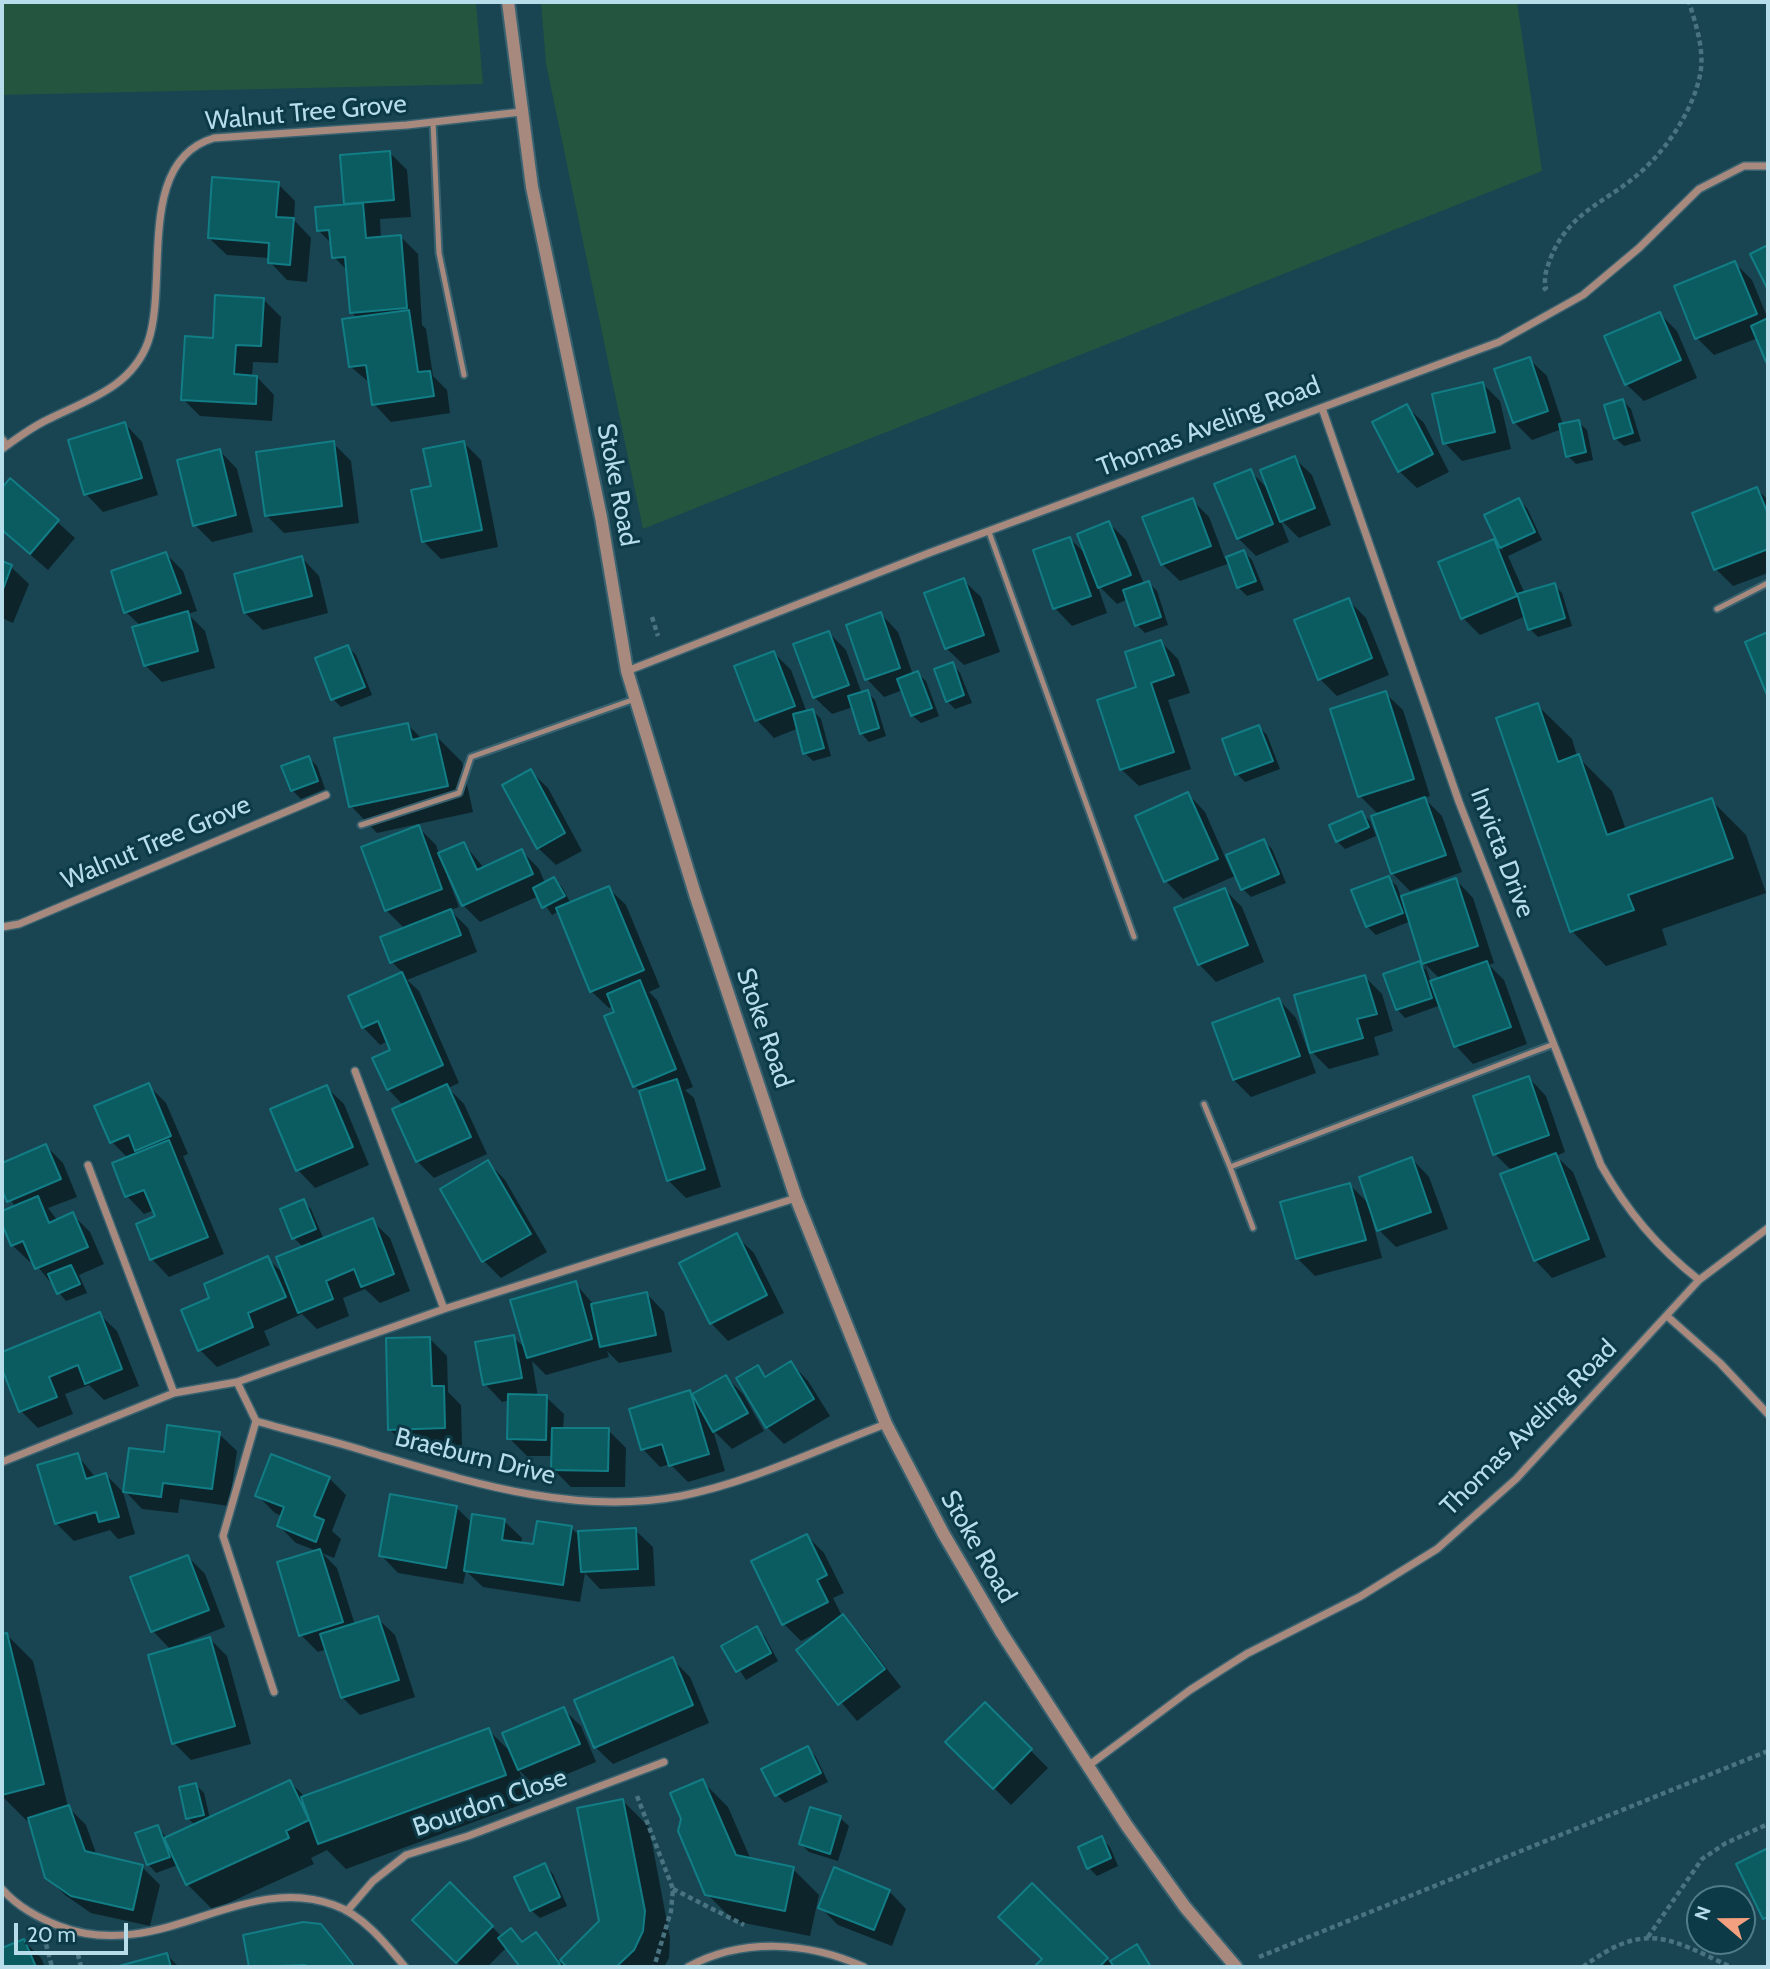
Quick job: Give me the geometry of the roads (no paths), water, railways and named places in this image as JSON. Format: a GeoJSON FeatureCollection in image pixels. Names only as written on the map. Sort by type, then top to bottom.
{"type":"FeatureCollection","features":[{"type":"Feature","properties":{"kind":"street","name":"Stoke Road"},"geometry":{"type":"LineString","coordinates":[[508,2],[532,187],[601,517],[627,671],[695,894],[796,1198],[886,1424],[943,1533],[1001,1632],[1153,1863],[1235,1967]]}},
{"type":"Feature","properties":{"kind":"street","name":"Walnut Tree Grove"},"geometry":{"type":"LineString","coordinates":[[5,447],[50,418],[86,403],[136,368],[156,314],[163,191],[178,164],[197,143],[214,138],[433,122],[521,112]]}},
{"type":"Feature","properties":{"kind":"street","name":"Thomas Aveling Road"},"geometry":{"type":"LineString","coordinates":[[627,671],[989,532],[1499,342],[1548,317],[1583,295],[1639,248],[1699,189],[1744,166],[1768,166]]}},
{"type":"Feature","properties":{"kind":"street","name":"Invicta Drive"},"geometry":{"type":"LineString","coordinates":[[1322,408],[1459,802],[1585,1127],[1620,1200],[1648,1235],[1699,1280]]}},
{"type":"Feature","properties":{"kind":"street","name":"Walnut Tree Grove"},"geometry":{"type":"LineString","coordinates":[[2,927],[19,924],[327,795]]}},
{"type":"Feature","properties":{"kind":"street"},"geometry":{"type":"LineString","coordinates":[[355,1071],[444,1309]]}},
{"type":"Feature","properties":{"kind":"street"},"geometry":{"type":"LineString","coordinates":[[88,1165],[174,1393]]}},
{"type":"Feature","properties":{"kind":"street"},"geometry":{"type":"LineString","coordinates":[[2,1462],[174,1393],[237,1382],[444,1309],[796,1198]]}},
{"type":"Feature","properties":{"kind":"street","name":"Thomas Aveling Road"},"geometry":{"type":"LineString","coordinates":[[1088,1766],[1179,1698],[1248,1653],[1301,1629],[1361,1596],[1437,1549],[1516,1479],[1699,1280],[1768,1228]]}},
{"type":"Feature","properties":{"kind":"street"},"geometry":{"type":"LineString","coordinates":[[1667,1316],[1720,1363],[1768,1414]]}},
{"type":"Feature","properties":{"kind":"street"},"geometry":{"type":"LineString","coordinates":[[237,1382],[256,1421],[223,1536],[274,1692]]}},
{"type":"Feature","properties":{"kind":"street","name":"Braeburn Drive"},"geometry":{"type":"LineString","coordinates":[[256,1421],[523,1495],[565,1500],[626,1501],[680,1496],[733,1482],[886,1424]]}},
{"type":"Feature","properties":{"kind":"street","name":"Bourdon Close"},"geometry":{"type":"LineString","coordinates":[[347,1911],[373,1881],[406,1855],[664,1762]]}},
{"type":"Feature","properties":{"kind":"street"},"geometry":{"type":"LineString","coordinates":[[2,1889],[12,1900],[38,1917],[72,1931],[106,1938],[144,1934],[281,1896],[320,1901],[347,1911],[379,1937],[405,1967]]}},
{"type":"Feature","properties":{"kind":"street"},"geometry":{"type":"LineString","coordinates":[[688,1967],[731,1952],[790,1945],[822,1951],[864,1967]]}},
{"type":"Feature","properties":{"kind":"lane"},"geometry":{"type":"LineString","coordinates":[[433,122],[439,253],[464,374]]}},
{"type":"Feature","properties":{"kind":"lane"},"geometry":{"type":"LineString","coordinates":[[2,438],[5,447]]}},
{"type":"Feature","properties":{"kind":"lane"},"geometry":{"type":"LineString","coordinates":[[989,532],[1135,937]]}},
{"type":"Feature","properties":{"kind":"lane"},"geometry":{"type":"LineString","coordinates":[[1717,609],[1768,583]]}},
{"type":"Feature","properties":{"kind":"lane"},"geometry":{"type":"LineString","coordinates":[[360,825],[459,793],[471,757],[635,699]]}},
{"type":"Feature","properties":{"kind":"lane"},"geometry":{"type":"LineString","coordinates":[[1230,1167],[1554,1044]]}},
{"type":"Feature","properties":{"kind":"lane"},"geometry":{"type":"LineString","coordinates":[[1204,1104],[1253,1227]]}}]}
